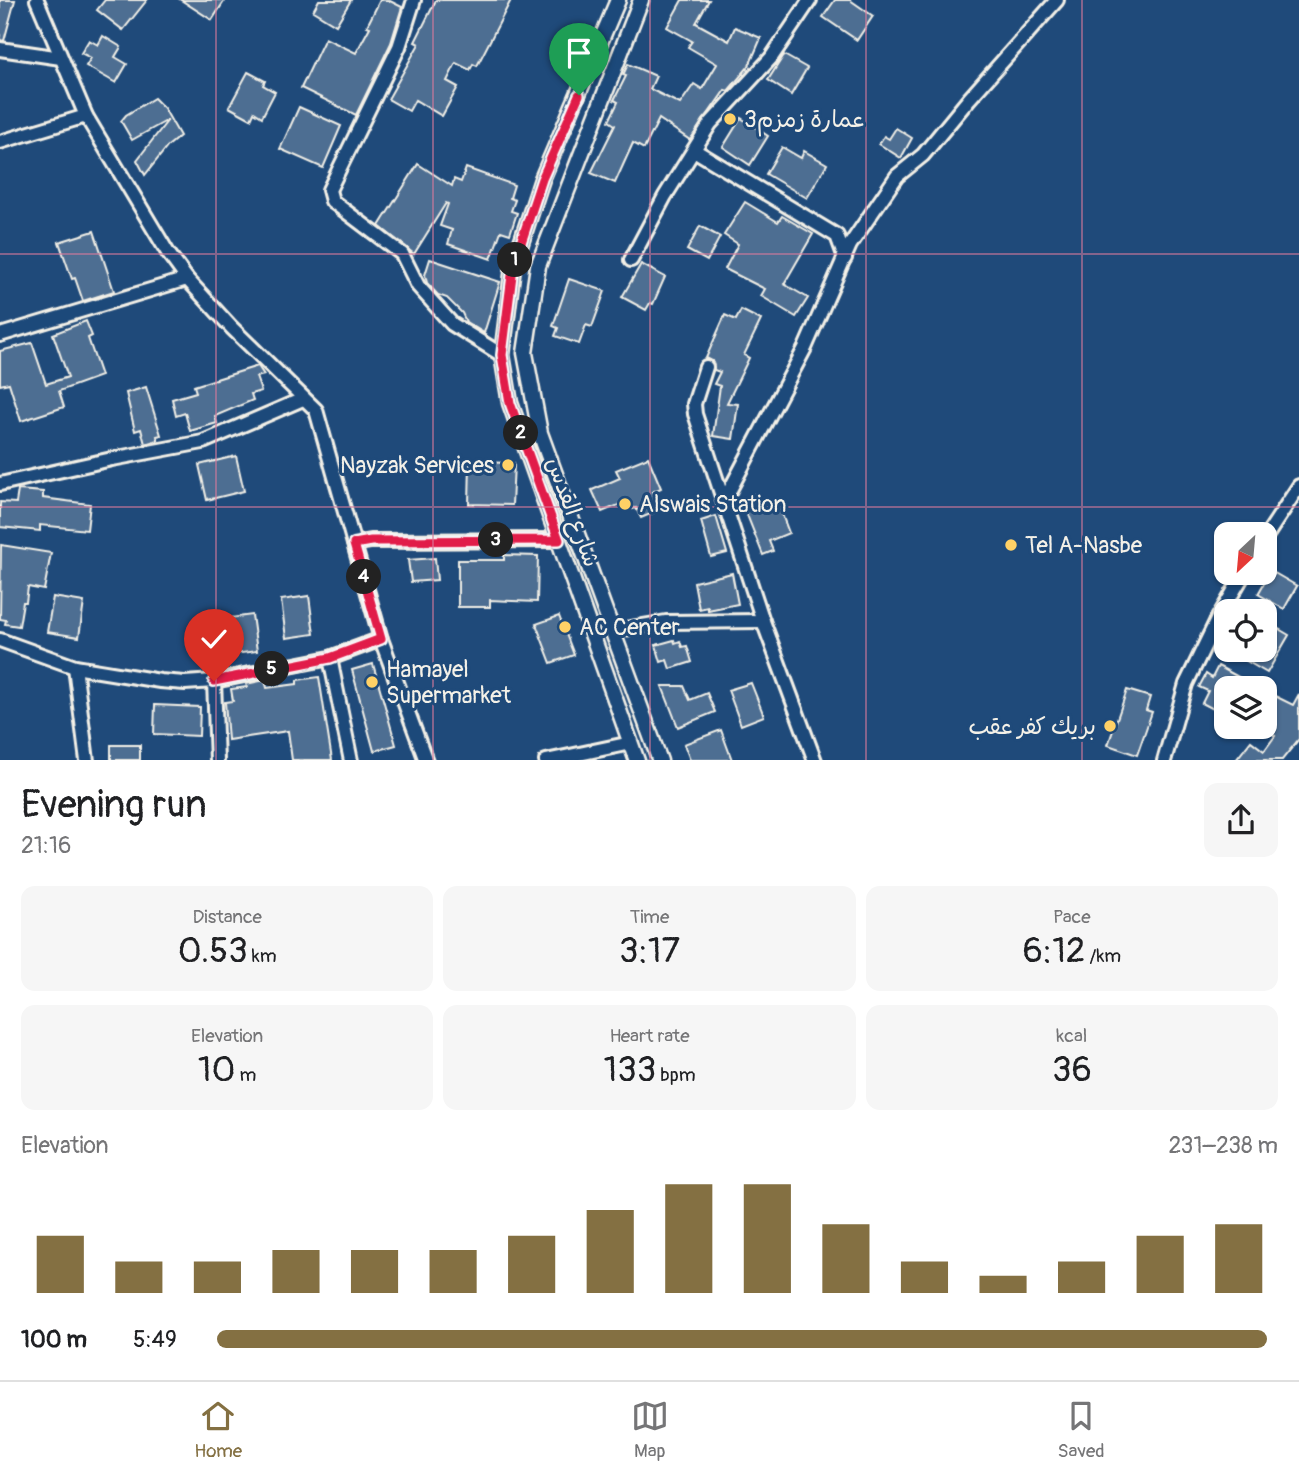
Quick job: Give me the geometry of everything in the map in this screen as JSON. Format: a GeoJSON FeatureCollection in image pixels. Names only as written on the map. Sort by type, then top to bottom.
{"type":"FeatureCollection","features":[{"type":"Feature","properties":{"kind":"main road","name":"شارع القدس"},"geometry":{"type":"LineString","coordinates":[[641,0],[538,266],[525,354],[540,433],[660,760]]}},
{"type":"Feature","properties":{"kind":"main road","name":"شارع القدس"},"geometry":{"type":"LineString","coordinates":[[617,5],[542,179],[513,267],[502,355],[510,403],[637,760]]}},
{"type":"Feature","properties":{"kind":"main road"},"geometry":{"type":"LineString","coordinates":[[617,5],[632,25]]}},
{"type":"Feature","properties":{"kind":"main road"},"geometry":{"type":"LineString","coordinates":[[631,743],[652,739]]}},
{"type":"Feature","properties":{"kind":"street"},"geometry":{"type":"LineString","coordinates":[[37,0],[86,116],[168,253],[187,279],[232,328],[316,410],[381,639],[426,760]]}},
{"type":"Feature","properties":{"kind":"street"},"geometry":{"type":"LineString","coordinates":[[414,0],[399,47],[329,190],[332,201],[402,254],[418,286],[452,324],[502,355]]}},
{"type":"Feature","properties":{"kind":"street"},"geometry":{"type":"LineString","coordinates":[[631,260],[665,196],[710,124],[771,58],[810,0]]}},
{"type":"Feature","properties":{"kind":"street"},"geometry":{"type":"LineString","coordinates":[[724,500],[805,348],[850,245],[897,176],[923,155],[1057,0]]}},
{"type":"Feature","properties":{"kind":"street"},"geometry":{"type":"LineString","coordinates":[[0,49],[61,58]]}},
{"type":"Feature","properties":{"kind":"street"},"geometry":{"type":"LineString","coordinates":[[0,142],[86,116]]}},
{"type":"Feature","properties":{"kind":"street"},"geometry":{"type":"LineString","coordinates":[[694,150],[837,236],[845,258]]}},
{"type":"Feature","properties":{"kind":"street"},"geometry":{"type":"LineString","coordinates":[[0,335],[187,279]]}},
{"type":"Feature","properties":{"kind":"street"},"geometry":{"type":"LineString","coordinates":[[706,367],[694,404],[695,414],[763,621],[815,760]]}},
{"type":"Feature","properties":{"kind":"street"},"geometry":{"type":"LineString","coordinates":[[0,484],[111,458],[203,442],[303,399]]}},
{"type":"Feature","properties":{"kind":"street"},"geometry":{"type":"LineString","coordinates":[[1275,522],[1299,485]]}},
{"type":"Feature","properties":{"kind":"street"},"geometry":{"type":"LineString","coordinates":[[354,544],[371,541],[559,540]]}},
{"type":"Feature","properties":{"kind":"street"},"geometry":{"type":"LineString","coordinates":[[1164,760],[1186,684],[1237,585]]}},
{"type":"Feature","properties":{"kind":"street"},"geometry":{"type":"LineString","coordinates":[[613,631],[666,622],[763,621]]}},
{"type":"Feature","properties":{"kind":"street"},"geometry":{"type":"LineString","coordinates":[[0,640],[75,667],[185,683],[214,681],[330,658],[381,639]]}},
{"type":"Feature","properties":{"kind":"street"},"geometry":{"type":"LineString","coordinates":[[330,658],[351,760]]}},
{"type":"Feature","properties":{"kind":"street"},"geometry":{"type":"LineString","coordinates":[[75,667],[87,760]]}},
{"type":"Feature","properties":{"kind":"street"},"geometry":{"type":"LineString","coordinates":[[214,681],[217,760]]}},
{"type":"Feature","properties":{"kind":"street"},"geometry":{"type":"LineString","coordinates":[[551,760],[631,743]]}},
{"type":"Feature","properties":{"kind":"building"},"geometry":{"type":"Polygon","coordinates":[[[0,0],[15,0],[4,41],[0,40],[0,0]]]}},
{"type":"Feature","properties":{"kind":"building"},"geometry":{"type":"Polygon","coordinates":[[[105,0],[147,0],[123,30],[97,10],[105,0]]]}},
{"type":"Feature","properties":{"kind":"building"},"geometry":{"type":"Polygon","coordinates":[[[181,0],[225,0],[212,20],[181,0]]]}},
{"type":"Feature","properties":{"kind":"building"},"geometry":{"type":"Polygon","coordinates":[[[319,0],[351,0],[336,25],[313,11],[319,0]]]}},
{"type":"Feature","properties":{"kind":"building"},"geometry":{"type":"Polygon","coordinates":[[[380,0],[388,0],[402,7],[391,43],[356,115],[301,88],[325,38],[356,53],[380,0]]]}},
{"type":"Feature","properties":{"kind":"building"},"geometry":{"type":"Polygon","coordinates":[[[436,0],[511,0],[477,66],[473,64],[470,70],[456,63],[447,81],[458,87],[442,116],[415,100],[409,111],[388,99],[419,44],[415,42],[436,0]]]}},
{"type":"Feature","properties":{"kind":"building"},"geometry":{"type":"Polygon","coordinates":[[[682,0],[709,0],[696,23],[729,41],[735,27],[761,38],[749,66],[728,91],[725,90],[690,140],[659,119],[644,149],[633,143],[615,183],[591,173],[615,125],[609,121],[618,102],[614,100],[626,76],[623,75],[628,64],[656,76],[650,89],[680,104],[694,84],[702,89],[717,64],[688,47],[692,41],[667,27],[682,0]]]}},
{"type":"Feature","properties":{"kind":"building"},"geometry":{"type":"Polygon","coordinates":[[[835,0],[850,0],[873,16],[857,40],[823,17],[835,0]]]}},
{"type":"Feature","properties":{"kind":"building"},"geometry":{"type":"Polygon","coordinates":[[[103,36],[121,47],[115,57],[127,64],[116,83],[86,66],[91,58],[81,53],[89,40],[98,45],[103,36]]]}},
{"type":"Feature","properties":{"kind":"building"},"geometry":{"type":"Polygon","coordinates":[[[784,55],[807,68],[791,95],[768,80],[784,55]]]}},
{"type":"Feature","properties":{"kind":"building"},"geometry":{"type":"Polygon","coordinates":[[[248,72],[265,81],[263,85],[275,92],[262,117],[254,112],[251,119],[229,107],[248,72]]]}},
{"type":"Feature","properties":{"kind":"building"},"geometry":{"type":"Polygon","coordinates":[[[154,98],[164,108],[180,136],[168,146],[145,175],[137,160],[168,120],[132,140],[121,121],[154,98]]]}},
{"type":"Feature","properties":{"kind":"building"},"geometry":{"type":"Polygon","coordinates":[[[299,107],[341,126],[323,168],[280,149],[299,107]]]}},
{"type":"Feature","properties":{"kind":"building"},"geometry":{"type":"Polygon","coordinates":[[[741,118],[768,136],[750,165],[723,147],[741,118]]]}},
{"type":"Feature","properties":{"kind":"building"},"geometry":{"type":"Polygon","coordinates":[[[896,128],[912,138],[901,158],[879,144],[884,136],[889,139],[896,128]]]}},
{"type":"Feature","properties":{"kind":"building"},"geometry":{"type":"Polygon","coordinates":[[[782,147],[801,158],[804,151],[827,164],[807,198],[766,174],[782,147]]]}},
{"type":"Feature","properties":{"kind":"building"},"geometry":{"type":"Polygon","coordinates":[[[418,164],[452,186],[454,179],[461,182],[466,168],[514,185],[510,198],[515,200],[511,211],[517,213],[510,234],[501,231],[491,259],[448,244],[452,230],[440,226],[448,204],[446,203],[414,254],[379,226],[418,164]]]}},
{"type":"Feature","properties":{"kind":"building"},"geometry":{"type":"Polygon","coordinates":[[[745,202],[778,222],[782,216],[813,234],[784,284],[808,298],[796,317],[761,296],[765,289],[725,269],[738,244],[724,235],[745,202]]]}},
{"type":"Feature","properties":{"kind":"building"},"geometry":{"type":"Polygon","coordinates":[[[700,226],[720,237],[707,261],[687,250],[700,226]]]}},
{"type":"Feature","properties":{"kind":"building"},"geometry":{"type":"Polygon","coordinates":[[[94,231],[114,291],[83,301],[59,242],[94,231]]]}},
{"type":"Feature","properties":{"kind":"building"},"geometry":{"type":"Polygon","coordinates":[[[430,259],[500,282],[484,333],[466,322],[462,313],[447,298],[438,295],[427,283],[425,275],[430,259]]]}},
{"type":"Feature","properties":{"kind":"building"},"geometry":{"type":"Polygon","coordinates":[[[641,264],[665,277],[653,304],[650,303],[646,310],[622,297],[641,264]]]}},
{"type":"Feature","properties":{"kind":"building"},"geometry":{"type":"Polygon","coordinates":[[[569,279],[605,291],[592,327],[586,325],[579,344],[555,336],[558,328],[553,326],[569,279]]]}},
{"type":"Feature","properties":{"kind":"building"},"geometry":{"type":"Polygon","coordinates":[[[741,310],[761,320],[744,355],[749,358],[727,403],[738,404],[733,439],[713,436],[720,386],[714,384],[720,372],[714,370],[712,361],[706,358],[725,315],[736,320],[741,310]]]}},
{"type":"Feature","properties":{"kind":"building"},"geometry":{"type":"Polygon","coordinates":[[[86,321],[92,336],[88,338],[101,376],[59,391],[64,407],[21,421],[9,383],[0,385],[0,351],[32,343],[46,384],[68,377],[53,334],[86,321]]]}},
{"type":"Feature","properties":{"kind":"building"},"geometry":{"type":"Polygon","coordinates":[[[258,366],[264,375],[256,377],[261,391],[251,394],[253,400],[215,416],[217,423],[190,431],[185,413],[176,416],[172,399],[196,392],[194,386],[258,366]]]}},
{"type":"Feature","properties":{"kind":"building"},"geometry":{"type":"Polygon","coordinates":[[[146,387],[161,435],[157,436],[158,440],[145,444],[141,429],[135,431],[126,393],[146,387]]]}},
{"type":"Feature","properties":{"kind":"building"},"geometry":{"type":"Polygon","coordinates":[[[236,456],[244,491],[207,500],[199,465],[236,456]]]}},
{"type":"Feature","properties":{"kind":"building"},"geometry":{"type":"Polygon","coordinates":[[[648,457],[661,488],[652,492],[660,510],[641,518],[636,508],[632,509],[628,501],[602,512],[592,490],[620,478],[616,470],[648,457]]]}},
{"type":"Feature","properties":{"kind":"building"},"geometry":{"type":"Polygon","coordinates":[[[470,462],[514,463],[512,505],[469,504],[470,462]]]}},
{"type":"Feature","properties":{"kind":"building"},"geometry":{"type":"Polygon","coordinates":[[[18,490],[43,492],[43,498],[90,504],[87,530],[40,525],[40,531],[0,527],[0,502],[16,503],[18,490]]]}},
{"type":"Feature","properties":{"kind":"building"},"geometry":{"type":"Polygon","coordinates":[[[754,494],[761,510],[778,504],[789,533],[769,541],[773,551],[763,555],[741,500],[754,494]]]}},
{"type":"Feature","properties":{"kind":"building"},"geometry":{"type":"Polygon","coordinates":[[[716,516],[727,553],[711,557],[701,521],[716,516]]]}},
{"type":"Feature","properties":{"kind":"building"},"geometry":{"type":"Polygon","coordinates":[[[1,545],[51,553],[44,590],[28,587],[19,626],[5,624],[6,620],[0,619],[1,545]]]}},
{"type":"Feature","properties":{"kind":"building"},"geometry":{"type":"Polygon","coordinates":[[[504,555],[538,556],[537,602],[490,600],[490,607],[458,607],[458,560],[504,560],[504,555]]]}},
{"type":"Feature","properties":{"kind":"building"},"geometry":{"type":"Polygon","coordinates":[[[435,558],[437,580],[411,582],[408,560],[435,558]]]}},
{"type":"Feature","properties":{"kind":"building"},"geometry":{"type":"Polygon","coordinates":[[[732,573],[738,604],[708,610],[708,607],[699,609],[694,582],[732,573]]]}},
{"type":"Feature","properties":{"kind":"building"},"geometry":{"type":"Polygon","coordinates":[[[1278,575],[1297,586],[1284,609],[1277,605],[1277,599],[1267,599],[1258,594],[1263,585],[1277,585],[1278,575]]]}},
{"type":"Feature","properties":{"kind":"building"},"geometry":{"type":"Polygon","coordinates":[[[309,596],[314,634],[286,638],[281,600],[309,596]]]}},
{"type":"Feature","properties":{"kind":"building"},"geometry":{"type":"Polygon","coordinates":[[[53,597],[84,602],[79,637],[47,632],[53,597]]]}},
{"type":"Feature","properties":{"kind":"building"},"geometry":{"type":"Polygon","coordinates":[[[252,615],[257,651],[227,655],[222,619],[252,615]]]}},
{"type":"Feature","properties":{"kind":"building"},"geometry":{"type":"Polygon","coordinates":[[[559,616],[574,655],[551,663],[536,624],[559,616]]]}},
{"type":"Feature","properties":{"kind":"building"},"geometry":{"type":"Polygon","coordinates":[[[1277,628],[1289,635],[1277,656],[1277,628]]]}},
{"type":"Feature","properties":{"kind":"building"},"geometry":{"type":"Polygon","coordinates":[[[674,640],[675,643],[680,641],[682,647],[687,646],[692,662],[670,669],[667,660],[661,662],[656,645],[674,640]]]}},
{"type":"Feature","properties":{"kind":"building"},"geometry":{"type":"Polygon","coordinates":[[[1248,662],[1273,662],[1267,673],[1248,662]]]}},
{"type":"Feature","properties":{"kind":"building"},"geometry":{"type":"Polygon","coordinates":[[[373,664],[396,745],[374,751],[352,670],[373,664]]]}},
{"type":"Feature","properties":{"kind":"building"},"geometry":{"type":"Polygon","coordinates":[[[1218,666],[1237,676],[1214,676],[1214,709],[1202,703],[1208,691],[1199,687],[1206,674],[1212,678],[1218,666]]]}},
{"type":"Feature","properties":{"kind":"building"},"geometry":{"type":"Polygon","coordinates":[[[319,677],[332,760],[292,760],[288,731],[228,740],[225,702],[233,701],[231,689],[247,687],[246,684],[265,680],[267,688],[297,684],[297,680],[319,677]]]}},
{"type":"Feature","properties":{"kind":"building"},"geometry":{"type":"Polygon","coordinates":[[[751,683],[764,716],[741,725],[728,690],[751,683]]]}},
{"type":"Feature","properties":{"kind":"building"},"geometry":{"type":"Polygon","coordinates":[[[662,686],[684,686],[690,700],[707,693],[715,712],[678,727],[662,686]]]}},
{"type":"Feature","properties":{"kind":"building"},"geometry":{"type":"Polygon","coordinates":[[[1127,690],[1150,697],[1146,710],[1152,712],[1137,755],[1108,745],[1127,690]]]}},
{"type":"Feature","properties":{"kind":"building"},"geometry":{"type":"Polygon","coordinates":[[[1299,694],[1299,739],[1282,760],[1236,760],[1251,741],[1264,751],[1273,739],[1277,739],[1277,697],[1293,705],[1299,694]]]}},
{"type":"Feature","properties":{"kind":"building"},"geometry":{"type":"Polygon","coordinates":[[[155,705],[200,707],[199,736],[154,734],[155,705]]]}},
{"type":"Feature","properties":{"kind":"building"},"geometry":{"type":"Polygon","coordinates":[[[721,730],[732,760],[690,760],[684,744],[721,730]]]}},
{"type":"Feature","properties":{"kind":"building"},"geometry":{"type":"Polygon","coordinates":[[[111,745],[140,745],[140,760],[111,760],[111,745]]]}},
{"type":"Feature","properties":{"kind":"place","name":"عمارة زمزم3"},"geometry":{"type":"Point","coordinates":[730,119]}},
{"type":"Feature","properties":{"kind":"place","name":"Nayzak Services"},"geometry":{"type":"Point","coordinates":[508,465]}},
{"type":"Feature","properties":{"kind":"place","name":"Alswais Station"},"geometry":{"type":"Point","coordinates":[625,504]}},
{"type":"Feature","properties":{"kind":"place","name":"Tel A-Nasbe"},"geometry":{"type":"Point","coordinates":[1011,545]}},
{"type":"Feature","properties":{"kind":"place","name":"AC Center"},"geometry":{"type":"Point","coordinates":[565,627]}},
{"type":"Feature","properties":{"kind":"place","name":"Hamayel Supermarket"},"geometry":{"type":"Point","coordinates":[372,682]}},
{"type":"Feature","properties":{"kind":"place","name":"بريك كفر عقب"},"geometry":{"type":"Point","coordinates":[1110,726]}},
{"type":"Feature","properties":{"kind":"route"},"geometry":{"type":"LineString","coordinates":[[214,681],[330,658],[381,639],[354,544],[371,541],[559,540],[510,403],[502,355],[513,267],[542,179],[579,95]]}}]}
